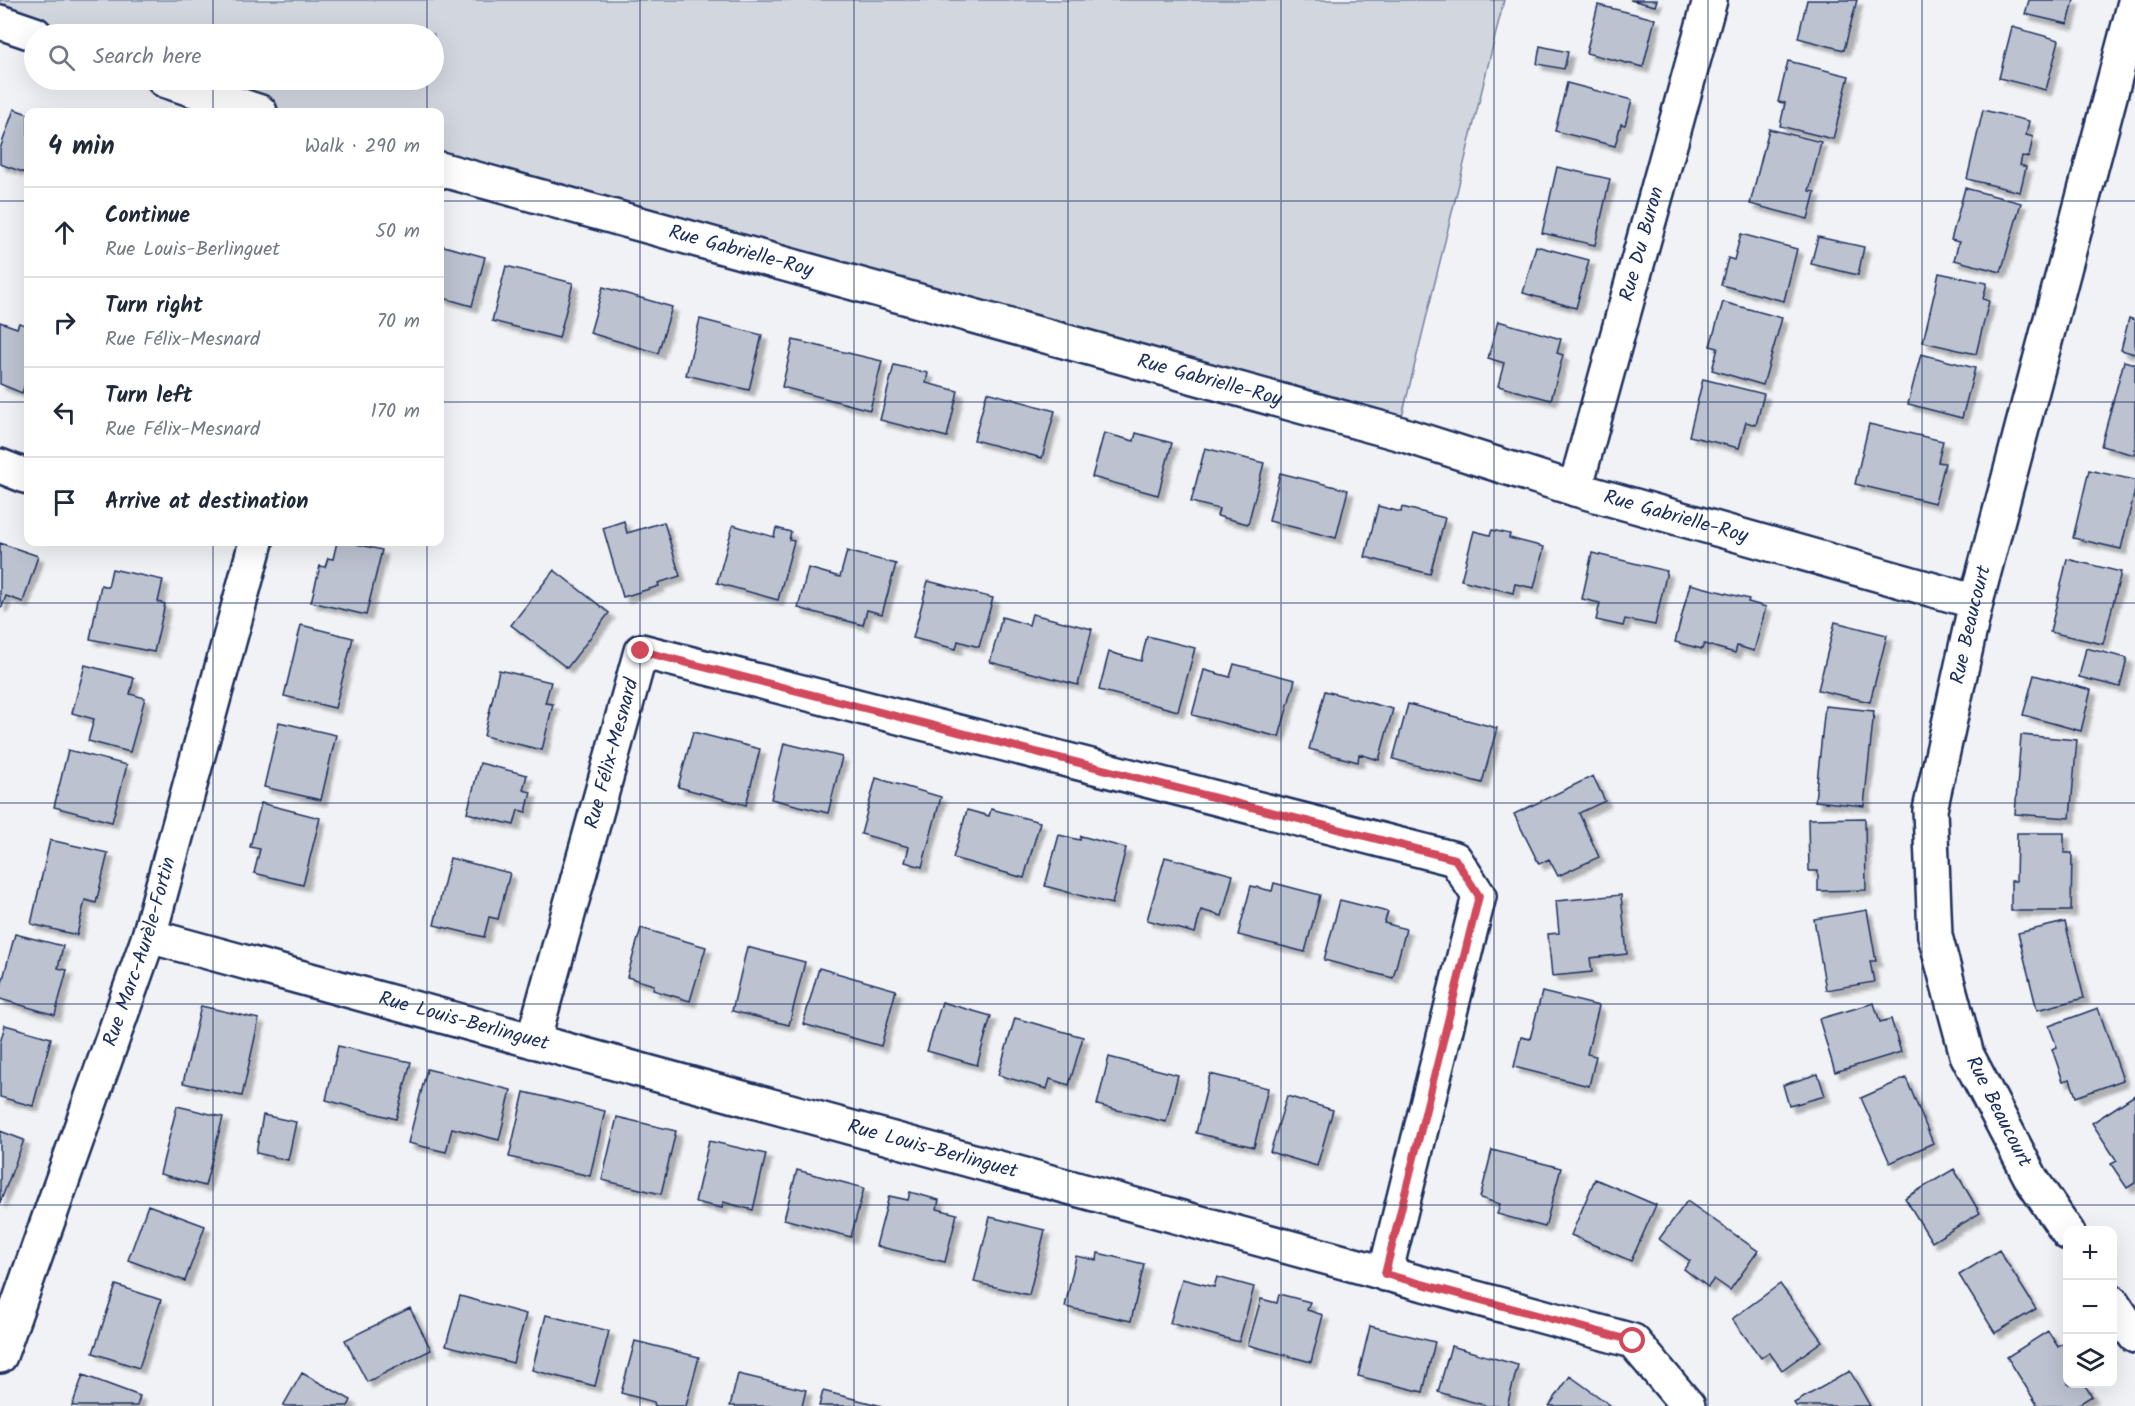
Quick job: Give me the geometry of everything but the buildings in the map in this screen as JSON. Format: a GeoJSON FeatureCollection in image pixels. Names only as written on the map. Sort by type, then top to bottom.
{"type":"FeatureCollection","features":[{"type":"Feature","properties":{"kind":"street","name":"Rue Du Buron"},"geometry":{"type":"LineString","coordinates":[[1575,489],[1710,0]]}},
{"type":"Feature","properties":{"kind":"street","name":"Rue Beaucourt"},"geometry":{"type":"LineString","coordinates":[[2063,1227],[2032,1180],[1967,1054],[1935,936],[1930,810],[1976,602],[2135,2]]}},
{"type":"Feature","properties":{"kind":"street"},"geometry":{"type":"LineString","coordinates":[[0,22],[24,30]]}},
{"type":"Feature","properties":{"kind":"street"},"geometry":{"type":"LineString","coordinates":[[194,90],[248,108]]}},
{"type":"Feature","properties":{"kind":"street","name":"Rue Gabrielle-Roy"},"geometry":{"type":"LineString","coordinates":[[444,170],[1398,433],[1575,489],[1976,602]]}},
{"type":"Feature","properties":{"kind":"street"},"geometry":{"type":"LineString","coordinates":[[0,466],[24,475]]}},
{"type":"Feature","properties":{"kind":"street","name":"Rue Marc-Aurèle-Fortin"},"geometry":{"type":"LineString","coordinates":[[0,1356],[149,936],[255,546]]}},
{"type":"Feature","properties":{"kind":"street","name":"Rue Félix-Mesnard"},"geometry":{"type":"LineString","coordinates":[[533,1041],[641,651],[1455,859],[1479,896],[1385,1274]]}},
{"type":"Feature","properties":{"kind":"street","name":"Rue Louis-Berlinguet"},"geometry":{"type":"LineString","coordinates":[[149,936],[1633,1341],[1688,1406]]}},
{"type":"Feature","properties":{"kind":"street"},"geometry":{"type":"LineString","coordinates":[[2117,1309],[2135,1336]]}},
{"type":"Feature","properties":{"kind":"shaded area"},"geometry":{"type":"Polygon","coordinates":[[[0,0],[1504,0],[1398,433],[444,170],[444,108],[248,108],[194,90],[444,90],[444,24],[24,24],[24,30],[0,22],[0,0]]]}},
{"type":"Feature","properties":{"kind":"route"},"geometry":{"type":"LineString","coordinates":[[641,651],[1455,859],[1479,896],[1385,1274],[1633,1341]]}}]}
